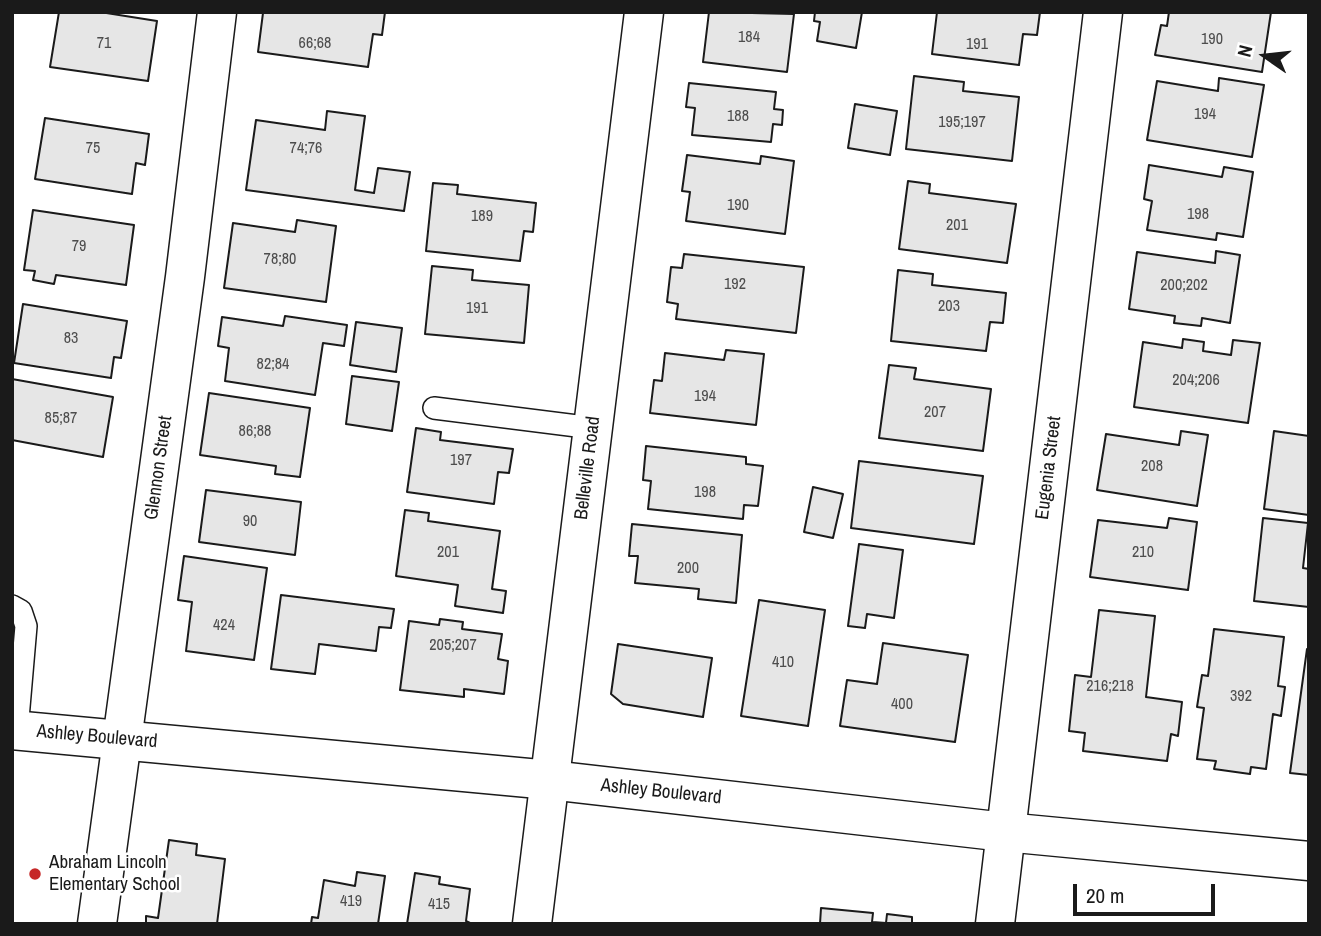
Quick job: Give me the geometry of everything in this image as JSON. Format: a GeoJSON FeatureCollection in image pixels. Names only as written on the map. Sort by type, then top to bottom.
{"type":"FeatureCollection","features":[{"type":"Feature","properties":{"kind":"street","name":"Glennon Street"},"geometry":{"type":"LineString","coordinates":[[97,924],[187,264],[217,12]]}},
{"type":"Feature","properties":{"kind":"street","name":"Belleville Road"},"geometry":{"type":"LineString","coordinates":[[532,924],[644,12]]}},
{"type":"Feature","properties":{"kind":"street","name":"Eugenia Street"},"geometry":{"type":"LineString","coordinates":[[995,924],[1103,12]]}},
{"type":"Feature","properties":{"kind":"street","name":"Ashley Boulevard"},"geometry":{"type":"LineString","coordinates":[[14,730],[550,780],[1005,832],[1309,861]]}},
{"type":"Feature","properties":{"kind":"lane"},"geometry":{"type":"LineString","coordinates":[[434,408],[593,428]]}},
{"type":"Feature","properties":{"kind":"lane"},"geometry":{"type":"LineString","coordinates":[[12,606],[21,611],[26,626],[14,730]]}},
{"type":"Feature","properties":{"kind":"building"},"geometry":{"type":"Polygon","coordinates":[[[59,12],[100,12],[157,21],[148,81],[50,67],[59,12]]]}},
{"type":"Feature","properties":{"kind":"building"},"geometry":{"type":"Polygon","coordinates":[[[385,12],[382,35],[373,34],[368,67],[258,52],[263,13],[385,12]]]}},
{"type":"Feature","properties":{"kind":"building"},"geometry":{"type":"Polygon","coordinates":[[[709,12],[794,14],[787,72],[703,62],[709,12]]]}},
{"type":"Feature","properties":{"kind":"building"},"geometry":{"type":"Polygon","coordinates":[[[815,12],[862,12],[856,48],[817,41],[820,22],[814,21],[815,12]]]}},
{"type":"Feature","properties":{"kind":"building"},"geometry":{"type":"Polygon","coordinates":[[[937,12],[1040,12],[1037,35],[1023,34],[1019,65],[932,54],[937,12]]]}},
{"type":"Feature","properties":{"kind":"building"},"geometry":{"type":"Polygon","coordinates":[[[1169,12],[1271,12],[1262,72],[1155,55],[1161,25],[1167,26],[1169,12]]]}},
{"type":"Feature","properties":{"kind":"building"},"geometry":{"type":"Polygon","coordinates":[[[914,76],[964,82],[963,91],[1019,97],[1012,161],[906,149],[914,76]]]}},
{"type":"Feature","properties":{"kind":"building"},"geometry":{"type":"Polygon","coordinates":[[[1219,78],[1264,85],[1252,157],[1147,140],[1157,81],[1218,91],[1219,78]]]}},
{"type":"Feature","properties":{"kind":"building"},"geometry":{"type":"Polygon","coordinates":[[[689,83],[776,92],[774,109],[783,110],[782,125],[773,124],[771,142],[692,135],[695,108],[686,107],[689,83]]]}},
{"type":"Feature","properties":{"kind":"building"},"geometry":{"type":"Polygon","coordinates":[[[855,104],[897,111],[890,155],[848,148],[855,104]]]}},
{"type":"Feature","properties":{"kind":"building"},"geometry":{"type":"Polygon","coordinates":[[[327,111],[365,116],[355,190],[374,193],[378,168],[410,172],[404,211],[246,190],[256,120],[325,130],[327,111]]]}},
{"type":"Feature","properties":{"kind":"building"},"geometry":{"type":"Polygon","coordinates":[[[45,118],[149,134],[145,165],[136,163],[132,194],[35,179],[45,118]]]}},
{"type":"Feature","properties":{"kind":"building"},"geometry":{"type":"Polygon","coordinates":[[[687,155],[760,164],[761,156],[794,161],[785,234],[686,221],[690,192],[682,191],[687,155]]]}},
{"type":"Feature","properties":{"kind":"building"},"geometry":{"type":"Polygon","coordinates":[[[1149,165],[1222,177],[1224,167],[1253,172],[1243,237],[1217,233],[1216,240],[1147,230],[1152,201],[1144,199],[1149,165]]]}},
{"type":"Feature","properties":{"kind":"building"},"geometry":{"type":"Polygon","coordinates":[[[908,181],[930,184],[929,193],[1016,204],[1007,263],[899,249],[908,181]]]}},
{"type":"Feature","properties":{"kind":"building"},"geometry":{"type":"Polygon","coordinates":[[[433,183],[458,185],[457,194],[536,203],[533,232],[524,231],[520,261],[426,251],[433,183]]]}},
{"type":"Feature","properties":{"kind":"building"},"geometry":{"type":"Polygon","coordinates":[[[33,210],[134,225],[126,285],[56,275],[54,284],[33,280],[35,271],[24,270],[33,210]]]}},
{"type":"Feature","properties":{"kind":"building"},"geometry":{"type":"Polygon","coordinates":[[[297,220],[336,226],[326,302],[224,288],[233,223],[295,232],[297,220]]]}},
{"type":"Feature","properties":{"kind":"building"},"geometry":{"type":"Polygon","coordinates":[[[1216,251],[1240,255],[1230,323],[1202,318],[1201,326],[1174,323],[1175,316],[1129,309],[1137,252],[1215,263],[1216,251]]]}},
{"type":"Feature","properties":{"kind":"building"},"geometry":{"type":"Polygon","coordinates":[[[684,254],[804,267],[796,333],[676,319],[678,304],[667,302],[671,267],[682,268],[684,254]]]}},
{"type":"Feature","properties":{"kind":"building"},"geometry":{"type":"Polygon","coordinates":[[[432,266],[473,270],[472,280],[529,285],[524,343],[425,334],[432,266]]]}},
{"type":"Feature","properties":{"kind":"building"},"geometry":{"type":"Polygon","coordinates":[[[898,270],[933,274],[932,285],[1006,293],[1003,323],[990,322],[986,351],[891,341],[898,270]]]}},
{"type":"Feature","properties":{"kind":"building"},"geometry":{"type":"Polygon","coordinates":[[[23,304],[127,321],[121,358],[114,357],[111,378],[14,363],[23,304]]]}},
{"type":"Feature","properties":{"kind":"building"},"geometry":{"type":"Polygon","coordinates":[[[285,316],[347,325],[344,346],[323,343],[315,395],[225,381],[229,348],[218,346],[222,317],[283,326],[285,316]]]}},
{"type":"Feature","properties":{"kind":"building"},"geometry":{"type":"Polygon","coordinates":[[[356,322],[402,328],[396,372],[350,365],[356,322]]]}},
{"type":"Feature","properties":{"kind":"building"},"geometry":{"type":"Polygon","coordinates":[[[1183,339],[1204,342],[1203,351],[1231,355],[1233,340],[1260,343],[1248,423],[1134,407],[1143,342],[1182,348],[1183,339]]]}},
{"type":"Feature","properties":{"kind":"building"},"geometry":{"type":"Polygon","coordinates":[[[726,350],[764,354],[756,425],[650,413],[654,380],[662,381],[665,353],[724,360],[726,350]]]}},
{"type":"Feature","properties":{"kind":"building"},"geometry":{"type":"Polygon","coordinates":[[[889,365],[916,368],[914,379],[991,389],[983,451],[879,438],[889,365]]]}},
{"type":"Feature","properties":{"kind":"building"},"geometry":{"type":"Polygon","coordinates":[[[352,376],[399,382],[392,431],[346,424],[352,376]]]}},
{"type":"Feature","properties":{"kind":"building"},"geometry":{"type":"Polygon","coordinates":[[[12,379],[113,397],[103,457],[12,440],[12,379]]]}},
{"type":"Feature","properties":{"kind":"building"},"geometry":{"type":"Polygon","coordinates":[[[209,393],[310,408],[300,477],[275,474],[276,466],[200,455],[209,393]]]}},
{"type":"Feature","properties":{"kind":"building"},"geometry":{"type":"Polygon","coordinates":[[[416,428],[441,432],[440,440],[513,449],[509,473],[498,472],[494,504],[407,492],[416,428]]]}},
{"type":"Feature","properties":{"kind":"building"},"geometry":{"type":"Polygon","coordinates":[[[1181,431],[1208,435],[1197,506],[1097,490],[1106,434],[1179,445],[1181,431]]]}},
{"type":"Feature","properties":{"kind":"building"},"geometry":{"type":"Polygon","coordinates":[[[1274,431],[1309,436],[1309,515],[1264,509],[1274,431]]]}},
{"type":"Feature","properties":{"kind":"building"},"geometry":{"type":"Polygon","coordinates":[[[646,446],[746,457],[746,464],[763,466],[758,506],[744,505],[743,519],[648,509],[651,481],[643,480],[646,446]]]}},
{"type":"Feature","properties":{"kind":"building"},"geometry":{"type":"Polygon","coordinates":[[[859,461],[983,476],[974,544],[851,528],[859,461]]]}},
{"type":"Feature","properties":{"kind":"building"},"geometry":{"type":"Polygon","coordinates":[[[813,487],[843,494],[833,538],[804,532],[813,487]]]}},
{"type":"Feature","properties":{"kind":"building"},"geometry":{"type":"Polygon","coordinates":[[[206,490],[301,502],[295,555],[199,542],[206,490]]]}},
{"type":"Feature","properties":{"kind":"building"},"geometry":{"type":"Polygon","coordinates":[[[405,510],[429,513],[428,521],[500,531],[492,589],[506,591],[503,613],[455,606],[458,585],[396,576],[405,510]]]}},
{"type":"Feature","properties":{"kind":"building"},"geometry":{"type":"Polygon","coordinates":[[[1169,518],[1197,522],[1188,590],[1090,577],[1098,520],[1167,528],[1169,518]]]}},
{"type":"Feature","properties":{"kind":"building"},"geometry":{"type":"Polygon","coordinates":[[[1263,518],[1308,523],[1303,568],[1309,569],[1309,607],[1254,601],[1263,518]]]}},
{"type":"Feature","properties":{"kind":"building"},"geometry":{"type":"Polygon","coordinates":[[[632,524],[742,535],[736,603],[698,599],[699,589],[635,583],[638,556],[629,556],[632,524]]]}},
{"type":"Feature","properties":{"kind":"building"},"geometry":{"type":"Polygon","coordinates":[[[859,544],[903,550],[894,618],[867,614],[865,628],[848,626],[859,544]]]}},
{"type":"Feature","properties":{"kind":"building"},"geometry":{"type":"Polygon","coordinates":[[[184,556],[267,568],[254,660],[186,651],[192,602],[178,600],[184,556]]]}},
{"type":"Feature","properties":{"kind":"building"},"geometry":{"type":"Polygon","coordinates":[[[281,595],[394,609],[391,628],[379,627],[376,651],[319,644],[315,674],[271,669],[281,595]]]}},
{"type":"Feature","properties":{"kind":"building"},"geometry":{"type":"Polygon","coordinates":[[[759,600],[825,610],[808,726],[741,716],[759,600]]]}},
{"type":"Feature","properties":{"kind":"building"},"geometry":{"type":"Polygon","coordinates":[[[1099,610],[1155,616],[1146,697],[1182,702],[1178,736],[1171,734],[1167,761],[1083,751],[1085,733],[1069,731],[1075,675],[1091,677],[1099,610]]]}},
{"type":"Feature","properties":{"kind":"building"},"geometry":{"type":"Polygon","coordinates":[[[440,619],[463,622],[462,629],[502,634],[498,659],[508,661],[504,694],[464,689],[464,697],[400,690],[409,621],[439,625],[440,619]]]}},
{"type":"Feature","properties":{"kind":"building"},"geometry":{"type":"Polygon","coordinates":[[[1214,629],[1284,637],[1278,686],[1285,687],[1281,716],[1273,714],[1266,769],[1251,767],[1250,774],[1214,769],[1216,761],[1197,759],[1204,708],[1197,707],[1202,675],[1208,676],[1214,629]]]}},
{"type":"Feature","properties":{"kind":"building"},"geometry":{"type":"Polygon","coordinates":[[[883,643],[968,655],[955,742],[840,726],[847,680],[877,684],[883,643]]]}},
{"type":"Feature","properties":{"kind":"building"},"geometry":{"type":"Polygon","coordinates":[[[618,644],[712,658],[703,717],[623,704],[611,694],[618,644]]]}},
{"type":"Feature","properties":{"kind":"building"},"geometry":{"type":"Polygon","coordinates":[[[1309,649],[1309,775],[1290,773],[1309,649]]]}},
{"type":"Feature","properties":{"kind":"building"},"geometry":{"type":"Polygon","coordinates":[[[169,840],[197,844],[196,855],[225,859],[217,924],[146,924],[146,916],[158,918],[169,840]]]}},
{"type":"Feature","properties":{"kind":"building"},"geometry":{"type":"Polygon","coordinates":[[[357,872],[385,876],[378,924],[311,924],[312,917],[318,918],[324,880],[355,886],[357,872]]]}},
{"type":"Feature","properties":{"kind":"building"},"geometry":{"type":"Polygon","coordinates":[[[415,873],[440,877],[439,884],[470,889],[466,921],[472,924],[407,924],[415,873]]]}},
{"type":"Feature","properties":{"kind":"building"},"geometry":{"type":"Polygon","coordinates":[[[821,908],[873,913],[872,922],[886,923],[887,914],[912,917],[912,924],[820,924],[821,908]]]}},
{"type":"Feature","properties":{"kind":"place","name":"Abraham Lincoln Elementary School"},"geometry":{"type":"Point","coordinates":[35,874]}}]}
